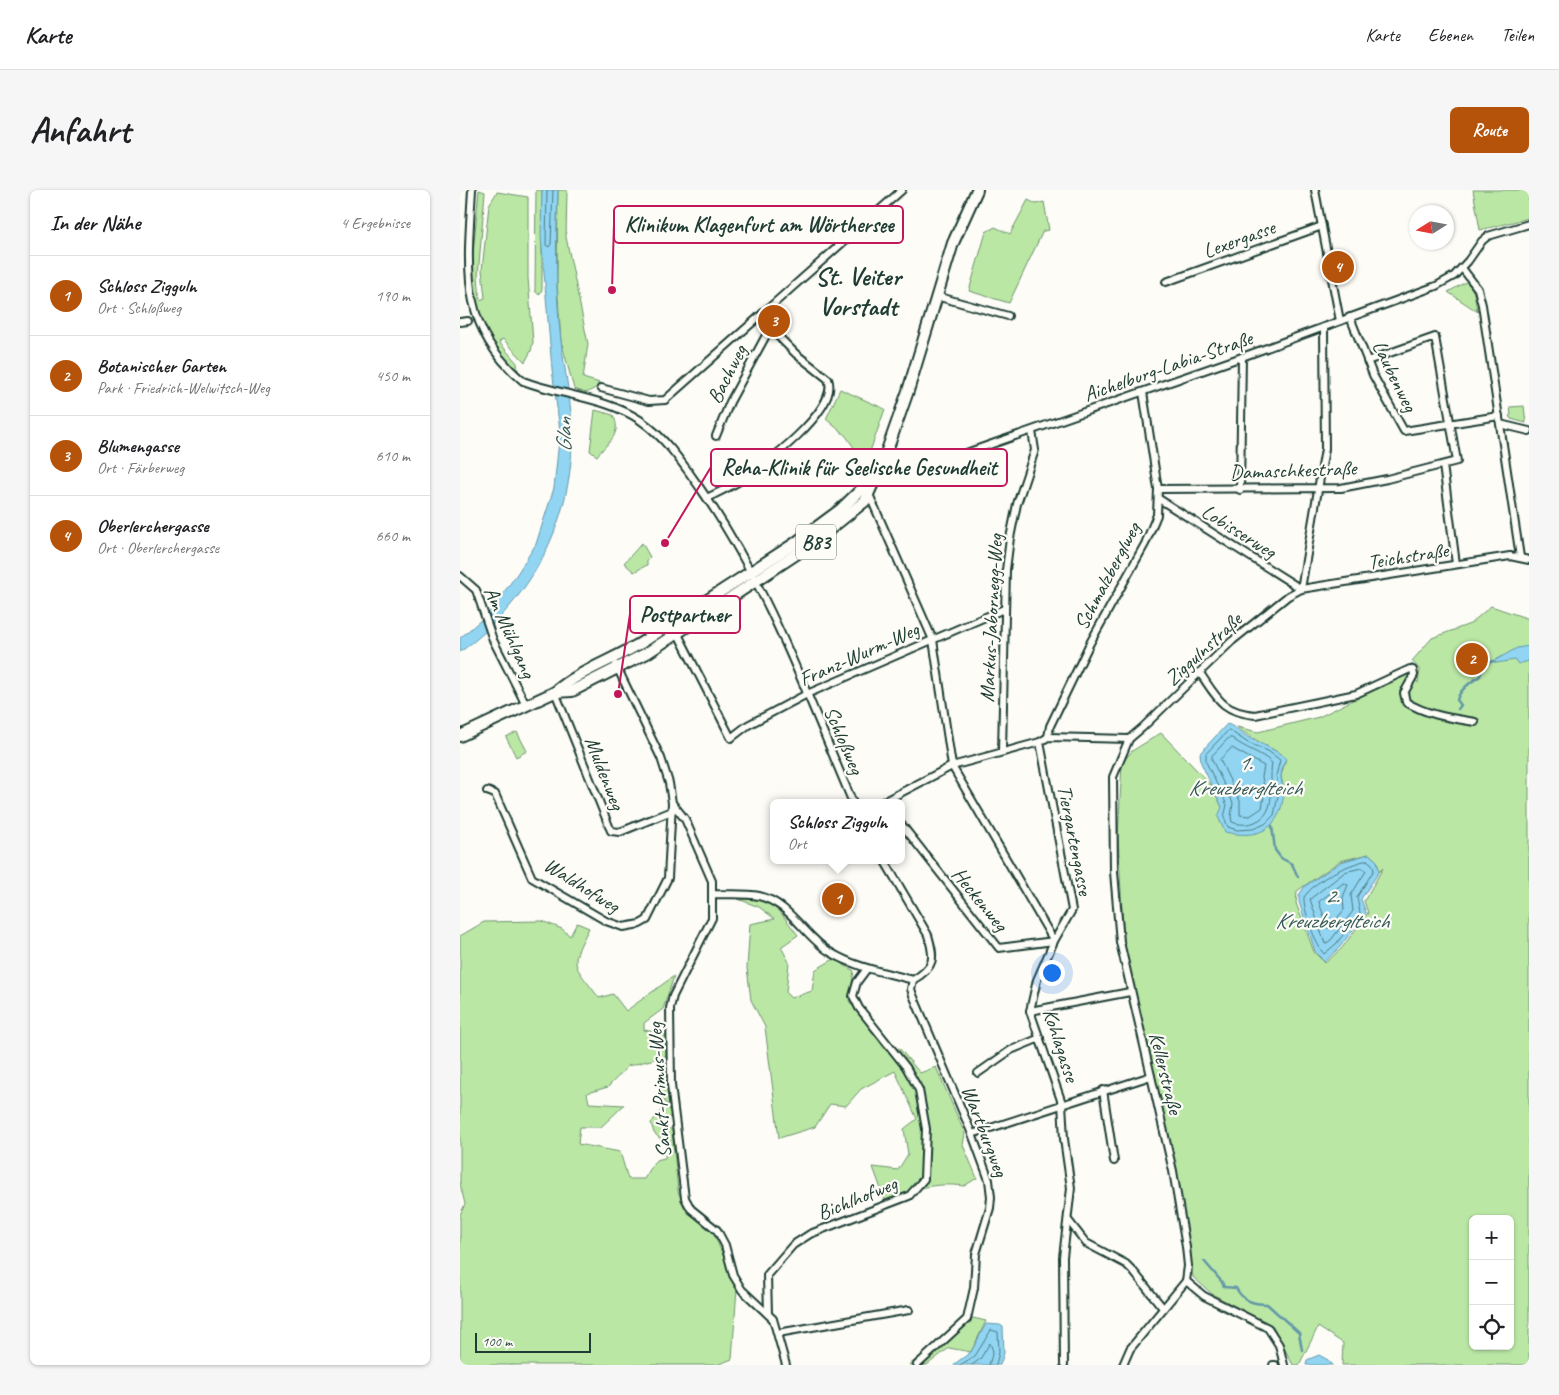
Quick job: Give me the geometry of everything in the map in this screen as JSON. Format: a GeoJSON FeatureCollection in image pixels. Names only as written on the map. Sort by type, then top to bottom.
{"type":"FeatureCollection","features":[{"type":"Feature","properties":{"kind":"main road"},"geometry":{"type":"LineString","coordinates":[[879,472],[910,384],[953,243],[977,190]]}},
{"type":"Feature","properties":{"kind":"main road","name":"B83"},"geometry":{"type":"LineString","coordinates":[[616,664],[678,633],[840,510],[868,491],[879,472]]}},
{"type":"Feature","properties":{"kind":"main road","name":"B83"},"geometry":{"type":"LineString","coordinates":[[460,736],[555,692],[572,691],[616,664],[672,623],[754,576]]}},
{"type":"Feature","properties":{"kind":"street"},"geometry":{"type":"LineString","coordinates":[[464,297],[464,267],[472,190]]}},
{"type":"Feature","properties":{"kind":"street"},"geometry":{"type":"LineString","coordinates":[[601,388],[648,401],[665,400],[902,190]]}},
{"type":"Feature","properties":{"kind":"street"},"geometry":{"type":"LineString","coordinates":[[1316,190],[1340,321]]}},
{"type":"Feature","properties":{"kind":"street","name":"Aichelburg-Labia-Straße"},"geometry":{"type":"LineString","coordinates":[[879,472],[892,476],[903,475],[1242,357],[1441,284],[1454,276],[1462,268],[1482,241],[1488,236],[1529,224]]}},
{"type":"Feature","properties":{"kind":"street","name":"Lexergasse"},"geometry":{"type":"LineString","coordinates":[[1166,282],[1322,226]]}},
{"type":"Feature","properties":{"kind":"street"},"geometry":{"type":"LineString","coordinates":[[1462,268],[1478,289],[1482,305],[1520,557],[1529,560]]}},
{"type":"Feature","properties":{"kind":"street"},"geometry":{"type":"LineString","coordinates":[[936,296],[1008,316]]}},
{"type":"Feature","properties":{"kind":"street"},"geometry":{"type":"LineString","coordinates":[[460,322],[469,324],[467,313]]}},
{"type":"Feature","properties":{"kind":"street"},"geometry":{"type":"LineString","coordinates":[[707,498],[740,481],[787,445],[815,416],[828,394],[830,384],[828,379],[796,354],[759,317]]}},
{"type":"Feature","properties":{"kind":"street","name":"Laubenweg"},"geometry":{"type":"LineString","coordinates":[[1350,317],[1367,361],[1404,431],[1499,416]]}},
{"type":"Feature","properties":{"kind":"street"},"geometry":{"type":"LineString","coordinates":[[1301,589],[1325,450],[1324,327]]}},
{"type":"Feature","properties":{"kind":"street","name":"Bachweg"},"geometry":{"type":"LineString","coordinates":[[716,436],[730,402],[770,328]]}},
{"type":"Feature","properties":{"kind":"street"},"geometry":{"type":"LineString","coordinates":[[1367,361],[1435,337],[1452,424]]}},
{"type":"Feature","properties":{"kind":"street","name":"Schloßweg"},"geometry":{"type":"LineString","coordinates":[[478,339],[508,372],[522,381],[619,409],[650,427],[668,446],[707,498],[754,576],[769,606],[852,799]]}},
{"type":"Feature","properties":{"kind":"street"},"geometry":{"type":"LineString","coordinates":[[1240,490],[1242,357]]}},
{"type":"Feature","properties":{"kind":"street","name":"Schmalzberglweg"},"geometry":{"type":"LineString","coordinates":[[1048,737],[1050,726],[1090,643],[1145,544],[1157,516],[1158,489],[1143,392]]}},
{"type":"Feature","properties":{"kind":"street","name":"Damaschkestraße"},"geometry":{"type":"LineString","coordinates":[[1158,489],[1319,489],[1341,488],[1369,483],[1457,460],[1452,424]]}},
{"type":"Feature","properties":{"kind":"street"},"geometry":{"type":"LineString","coordinates":[[1500,424],[1529,431]]}},
{"type":"Feature","properties":{"kind":"street","name":"Markus-Jabornegg-Weg"},"geometry":{"type":"LineString","coordinates":[[1002,751],[1004,609],[1010,538],[1017,504],[1035,450],[1032,431]]}},
{"type":"Feature","properties":{"kind":"street"},"geometry":{"type":"LineString","coordinates":[[1443,465],[1456,564]]}},
{"type":"Feature","properties":{"kind":"street"},"geometry":{"type":"LineString","coordinates":[[868,491],[933,640],[952,766],[1054,941]]}},
{"type":"Feature","properties":{"kind":"street","name":"Lobisserweg"},"geometry":{"type":"LineString","coordinates":[[1159,499],[1301,589]]}},
{"type":"Feature","properties":{"kind":"street","name":"Teichstraße"},"geometry":{"type":"LineString","coordinates":[[1301,589],[1456,564],[1520,557]]}},
{"type":"Feature","properties":{"kind":"street","name":"Am Mühlgang"},"geometry":{"type":"LineString","coordinates":[[460,576],[476,590],[491,634],[526,705]]}},
{"type":"Feature","properties":{"kind":"street","name":"Ziggulnstraße"},"geometry":{"type":"LineString","coordinates":[[1129,739],[1232,641],[1288,596],[1301,589]]}},
{"type":"Feature","properties":{"kind":"street","name":"Franz-Wurm-Weg"},"geometry":{"type":"LineString","coordinates":[[678,633],[731,738],[748,725],[807,694],[1004,609]]}},
{"type":"Feature","properties":{"kind":"street"},"geometry":{"type":"LineString","coordinates":[[672,623],[678,633]]}},
{"type":"Feature","properties":{"kind":"street","name":"Sankt-Primus-Weg"},"geometry":{"type":"LineString","coordinates":[[616,664],[661,758],[670,783],[672,803],[685,819],[709,873],[713,894],[712,918],[673,996],[670,1008],[671,1085],[684,1198],[690,1209],[717,1230],[725,1245],[733,1275],[742,1290],[773,1319],[786,1365]]}},
{"type":"Feature","properties":{"kind":"street"},"geometry":{"type":"LineString","coordinates":[[1200,673],[1223,705],[1238,714],[1254,715],[1356,694],[1410,669],[1414,670],[1414,676],[1404,693],[1406,702],[1416,709],[1433,714],[1475,722]]}},
{"type":"Feature","properties":{"kind":"street","name":"Muldenweg"},"geometry":{"type":"LineString","coordinates":[[555,692],[611,832],[620,832],[672,811]]}},
{"type":"Feature","properties":{"kind":"street"},"geometry":{"type":"LineString","coordinates":[[890,799],[952,766],[1040,742],[1048,737],[1129,739]]}},
{"type":"Feature","properties":{"kind":"street","name":"Kellerstraße"},"geometry":{"type":"LineString","coordinates":[[1129,739],[1113,777],[1112,828],[1120,942],[1130,992],[1173,1171],[1186,1248],[1188,1266],[1186,1281]]}},
{"type":"Feature","properties":{"kind":"street","name":"Tiergartengasse"},"geometry":{"type":"LineString","coordinates":[[1040,742],[1072,910],[1054,941]]}},
{"type":"Feature","properties":{"kind":"street","name":"Waldhofweg"},"geometry":{"type":"LineString","coordinates":[[487,791],[495,794],[532,878],[606,921],[623,927],[640,924],[647,920],[668,878],[672,803]]}},
{"type":"Feature","properties":{"kind":"street","name":"Heckenweg"},"geometry":{"type":"LineString","coordinates":[[905,829],[999,948],[1054,941]]}},
{"type":"Feature","properties":{"kind":"street"},"geometry":{"type":"LineString","coordinates":[[713,894],[758,896],[769,900],[779,905],[830,952],[866,970],[913,980],[927,972],[931,966],[932,948],[928,935],[886,864]]}},
{"type":"Feature","properties":{"kind":"street","name":"Kohlagasse"},"geometry":{"type":"LineString","coordinates":[[1054,941],[1037,980],[1030,1011],[1062,1103],[1064,1139],[1071,1188],[1063,1278],[1064,1365]]}},
{"type":"Feature","properties":{"kind":"street","name":"Bichlhofweg"},"geometry":{"type":"LineString","coordinates":[[768,1314],[766,1276],[793,1245],[825,1227],[909,1196],[924,1179],[926,1129],[919,1090],[906,1067],[859,1008],[852,996],[857,982],[866,970]]}},
{"type":"Feature","properties":{"kind":"street","name":"Wartburgweg"},"geometry":{"type":"LineString","coordinates":[[913,980],[911,989],[913,995],[972,1134],[989,1180],[991,1197],[990,1208],[976,1254],[974,1288],[967,1320],[916,1365]]}},
{"type":"Feature","properties":{"kind":"street"},"geometry":{"type":"LineString","coordinates":[[1030,1011],[1130,992]]}},
{"type":"Feature","properties":{"kind":"street"},"geometry":{"type":"LineString","coordinates":[[978,1073],[1011,1050],[1040,1038]]}},
{"type":"Feature","properties":{"kind":"street"},"geometry":{"type":"LineString","coordinates":[[972,1134],[1062,1103],[1151,1076]]}},
{"type":"Feature","properties":{"kind":"street"},"geometry":{"type":"LineString","coordinates":[[1103,1090],[1114,1161]]}},
{"type":"Feature","properties":{"kind":"street"},"geometry":{"type":"LineString","coordinates":[[1068,1220],[1086,1243],[1126,1264],[1163,1308]]}},
{"type":"Feature","properties":{"kind":"street"},"geometry":{"type":"LineString","coordinates":[[1123,1365],[1130,1350],[1186,1281],[1204,1296],[1268,1328],[1279,1345],[1284,1365]]}},
{"type":"Feature","properties":{"kind":"street"},"geometry":{"type":"LineString","coordinates":[[778,1333],[908,1310]]}},
{"type":"Feature","properties":{"kind":"green space"},"geometry":{"type":"Polygon","coordinates":[[[479,190],[485,192],[478,276],[480,300],[485,298],[482,270],[489,205],[497,192],[528,197],[528,278],[533,342],[525,362],[503,339],[499,342],[517,363],[518,371],[493,346],[480,321],[471,275],[479,190]]]}},
{"type":"Feature","properties":{"kind":"green space"},"geometry":{"type":"Polygon","coordinates":[[[536,190],[542,190],[542,290],[539,295],[535,291],[536,190]]]}},
{"type":"Feature","properties":{"kind":"green space"},"geometry":{"type":"Polygon","coordinates":[[[558,190],[567,190],[566,237],[588,344],[583,378],[603,384],[586,393],[574,389],[561,341],[557,281],[558,190]]]}},
{"type":"Feature","properties":{"kind":"green space"},"geometry":{"type":"Polygon","coordinates":[[[1473,190],[1529,190],[1529,218],[1480,230],[1473,190]]]}},
{"type":"Feature","properties":{"kind":"green space"},"geometry":{"type":"Polygon","coordinates":[[[1028,200],[1036,204],[1044,202],[1049,230],[1043,231],[1009,303],[969,291],[986,232],[995,227],[1010,234],[1028,200]]]}},
{"type":"Feature","properties":{"kind":"green space"},"geometry":{"type":"Polygon","coordinates":[[[1466,282],[1474,293],[1478,312],[1448,292],[1466,282]]]}},
{"type":"Feature","properties":{"kind":"green space"},"geometry":{"type":"Polygon","coordinates":[[[840,389],[885,409],[867,460],[859,455],[846,436],[826,419],[840,389]]]}},
{"type":"Feature","properties":{"kind":"green space"},"geometry":{"type":"Polygon","coordinates":[[[1524,406],[1526,423],[1511,419],[1509,416],[1511,415],[1510,407],[1524,406]]]}},
{"type":"Feature","properties":{"kind":"green space"},"geometry":{"type":"Polygon","coordinates":[[[595,410],[613,415],[616,422],[613,437],[597,456],[590,451],[595,410]]]}},
{"type":"Feature","properties":{"kind":"green space"},"geometry":{"type":"Polygon","coordinates":[[[642,543],[650,557],[647,560],[647,565],[634,572],[624,563],[642,543]]]}},
{"type":"Feature","properties":{"kind":"green space"},"geometry":{"type":"Polygon","coordinates":[[[1491,606],[1529,619],[1529,1365],[1342,1365],[1343,1343],[1318,1327],[1299,1365],[1293,1365],[1273,1326],[1212,1294],[1193,1277],[1176,1167],[1124,945],[1118,837],[1122,763],[1132,751],[1161,733],[1211,785],[1222,807],[1284,791],[1281,776],[1286,758],[1237,727],[1258,732],[1319,717],[1411,671],[1418,683],[1420,670],[1412,661],[1432,638],[1470,624],[1491,606]],[[1369,854],[1340,861],[1297,891],[1296,903],[1314,952],[1325,963],[1342,948],[1368,913],[1364,901],[1383,868],[1379,872],[1377,861],[1369,854]]]}},
{"type":"Feature","properties":{"kind":"green space"},"geometry":{"type":"Polygon","coordinates":[[[517,732],[527,751],[516,757],[506,737],[517,732]]]}},
{"type":"Feature","properties":{"kind":"green space"},"geometry":{"type":"Polygon","coordinates":[[[738,899],[765,900],[776,907],[798,935],[781,947],[789,962],[786,993],[791,998],[812,991],[815,970],[834,959],[854,971],[849,1001],[887,1052],[899,1048],[920,1073],[936,1067],[965,1134],[963,1145],[977,1178],[964,1186],[943,1185],[924,1187],[885,1200],[873,1167],[898,1170],[908,1154],[904,1129],[917,1119],[895,1071],[861,1089],[846,1106],[830,1104],[815,1127],[779,1138],[765,1027],[751,1000],[747,968],[750,924],[775,919],[759,907],[738,899]]]}},
{"type":"Feature","properties":{"kind":"green space"},"geometry":{"type":"Polygon","coordinates":[[[542,921],[562,929],[570,936],[577,923],[589,928],[578,951],[576,965],[599,998],[613,994],[626,1011],[674,976],[663,1009],[644,1023],[644,1030],[665,1034],[666,1056],[628,1066],[608,1087],[587,1093],[589,1103],[624,1105],[601,1127],[580,1127],[578,1144],[620,1152],[628,1179],[644,1179],[656,1160],[665,1158],[666,1144],[654,1133],[651,1123],[666,1104],[671,1114],[665,1126],[672,1130],[678,1191],[685,1209],[713,1232],[737,1288],[732,1359],[717,1365],[460,1365],[460,1215],[465,1204],[460,1184],[460,936],[484,922],[542,921]]]}},
{"type":"Feature","properties":{"kind":"green space"},"geometry":{"type":"Polygon","coordinates":[[[667,1075],[669,1105],[666,1104],[661,1096],[664,1076],[667,1075]]]}},
{"type":"Feature","properties":{"kind":"green space"},"geometry":{"type":"Polygon","coordinates":[[[964,1316],[986,1321],[971,1352],[949,1348],[927,1365],[909,1365],[935,1345],[964,1316]]]}},
{"type":"Feature","properties":{"kind":"water","name":"Glan"},"geometry":{"type":"Polygon","coordinates":[[[542,190],[558,190],[556,247],[558,303],[572,435],[565,499],[543,557],[526,584],[507,609],[485,632],[460,652],[460,638],[489,613],[536,544],[554,488],[560,431],[552,369],[541,236],[542,190]]]}},
{"type":"Feature","properties":{"kind":"water"},"geometry":{"type":"Polygon","coordinates":[[[1529,646],[1529,661],[1518,664],[1515,660],[1496,663],[1494,661],[1517,648],[1529,646]]]}},
{"type":"Feature","properties":{"kind":"water","name":"1. Kreuzberglteich"},"geometry":{"type":"Polygon","coordinates":[[[1227,724],[1286,758],[1281,775],[1284,792],[1282,805],[1273,823],[1258,833],[1237,834],[1225,832],[1218,817],[1222,807],[1201,763],[1200,753],[1227,724]]]}},
{"type":"Feature","properties":{"kind":"water","name":"2. Kreuzberglteich"},"geometry":{"type":"Polygon","coordinates":[[[1369,854],[1377,861],[1379,872],[1361,899],[1366,913],[1340,947],[1324,962],[1315,951],[1299,902],[1299,895],[1305,886],[1341,862],[1369,854]]]}},
{"type":"Feature","properties":{"kind":"water"},"geometry":{"type":"Polygon","coordinates":[[[986,1324],[1003,1327],[1004,1353],[1000,1365],[953,1365],[971,1352],[986,1324]]]}},
{"type":"Feature","properties":{"kind":"water"},"geometry":{"type":"Polygon","coordinates":[[[1319,1355],[1333,1365],[1306,1365],[1307,1360],[1319,1355]]]}},
{"type":"Feature","properties":{"kind":"waterway"},"geometry":{"type":"LineString","coordinates":[[1458,709],[1461,705],[1457,700],[1461,692],[1480,676],[1486,665],[1494,661]]}},
{"type":"Feature","properties":{"kind":"waterway"},"geometry":{"type":"LineString","coordinates":[[1272,826],[1275,850],[1281,858],[1292,864],[1298,877]]}},
{"type":"Feature","properties":{"kind":"waterway"},"geometry":{"type":"LineString","coordinates":[[1204,1261],[1224,1287],[1236,1288],[1249,1301],[1267,1304],[1299,1333],[1302,1350]]}},
{"type":"Feature","properties":{"kind":"place","name":"Oberlerchergasse"},"geometry":{"type":"Point","coordinates":[1338,267]}},
{"type":"Feature","properties":{"kind":"place","name":"Klinikum Klagenfurt am Wörthersee"},"geometry":{"type":"Point","coordinates":[612,290]}},
{"type":"Feature","properties":{"kind":"place","name":"Blumengasse"},"geometry":{"type":"Point","coordinates":[774,321]}},
{"type":"Feature","properties":{"kind":"place","name":"Reha-Klinik für Seelische Gesundheit"},"geometry":{"type":"Point","coordinates":[665,543]}},
{"type":"Feature","properties":{"kind":"place","name":"Botanischer Garten"},"geometry":{"type":"Point","coordinates":[1472,659]}},
{"type":"Feature","properties":{"kind":"place","name":"Postpartner"},"geometry":{"type":"Point","coordinates":[618,694]}},
{"type":"Feature","properties":{"kind":"place","name":"Schloss Zigguln"},"geometry":{"type":"Point","coordinates":[838,899]}},
{"type":"Feature","properties":{"kind":"district","name":"St. Veiter Vorstadt"},"geometry":{"type":"Point","coordinates":[858,291]}}]}
